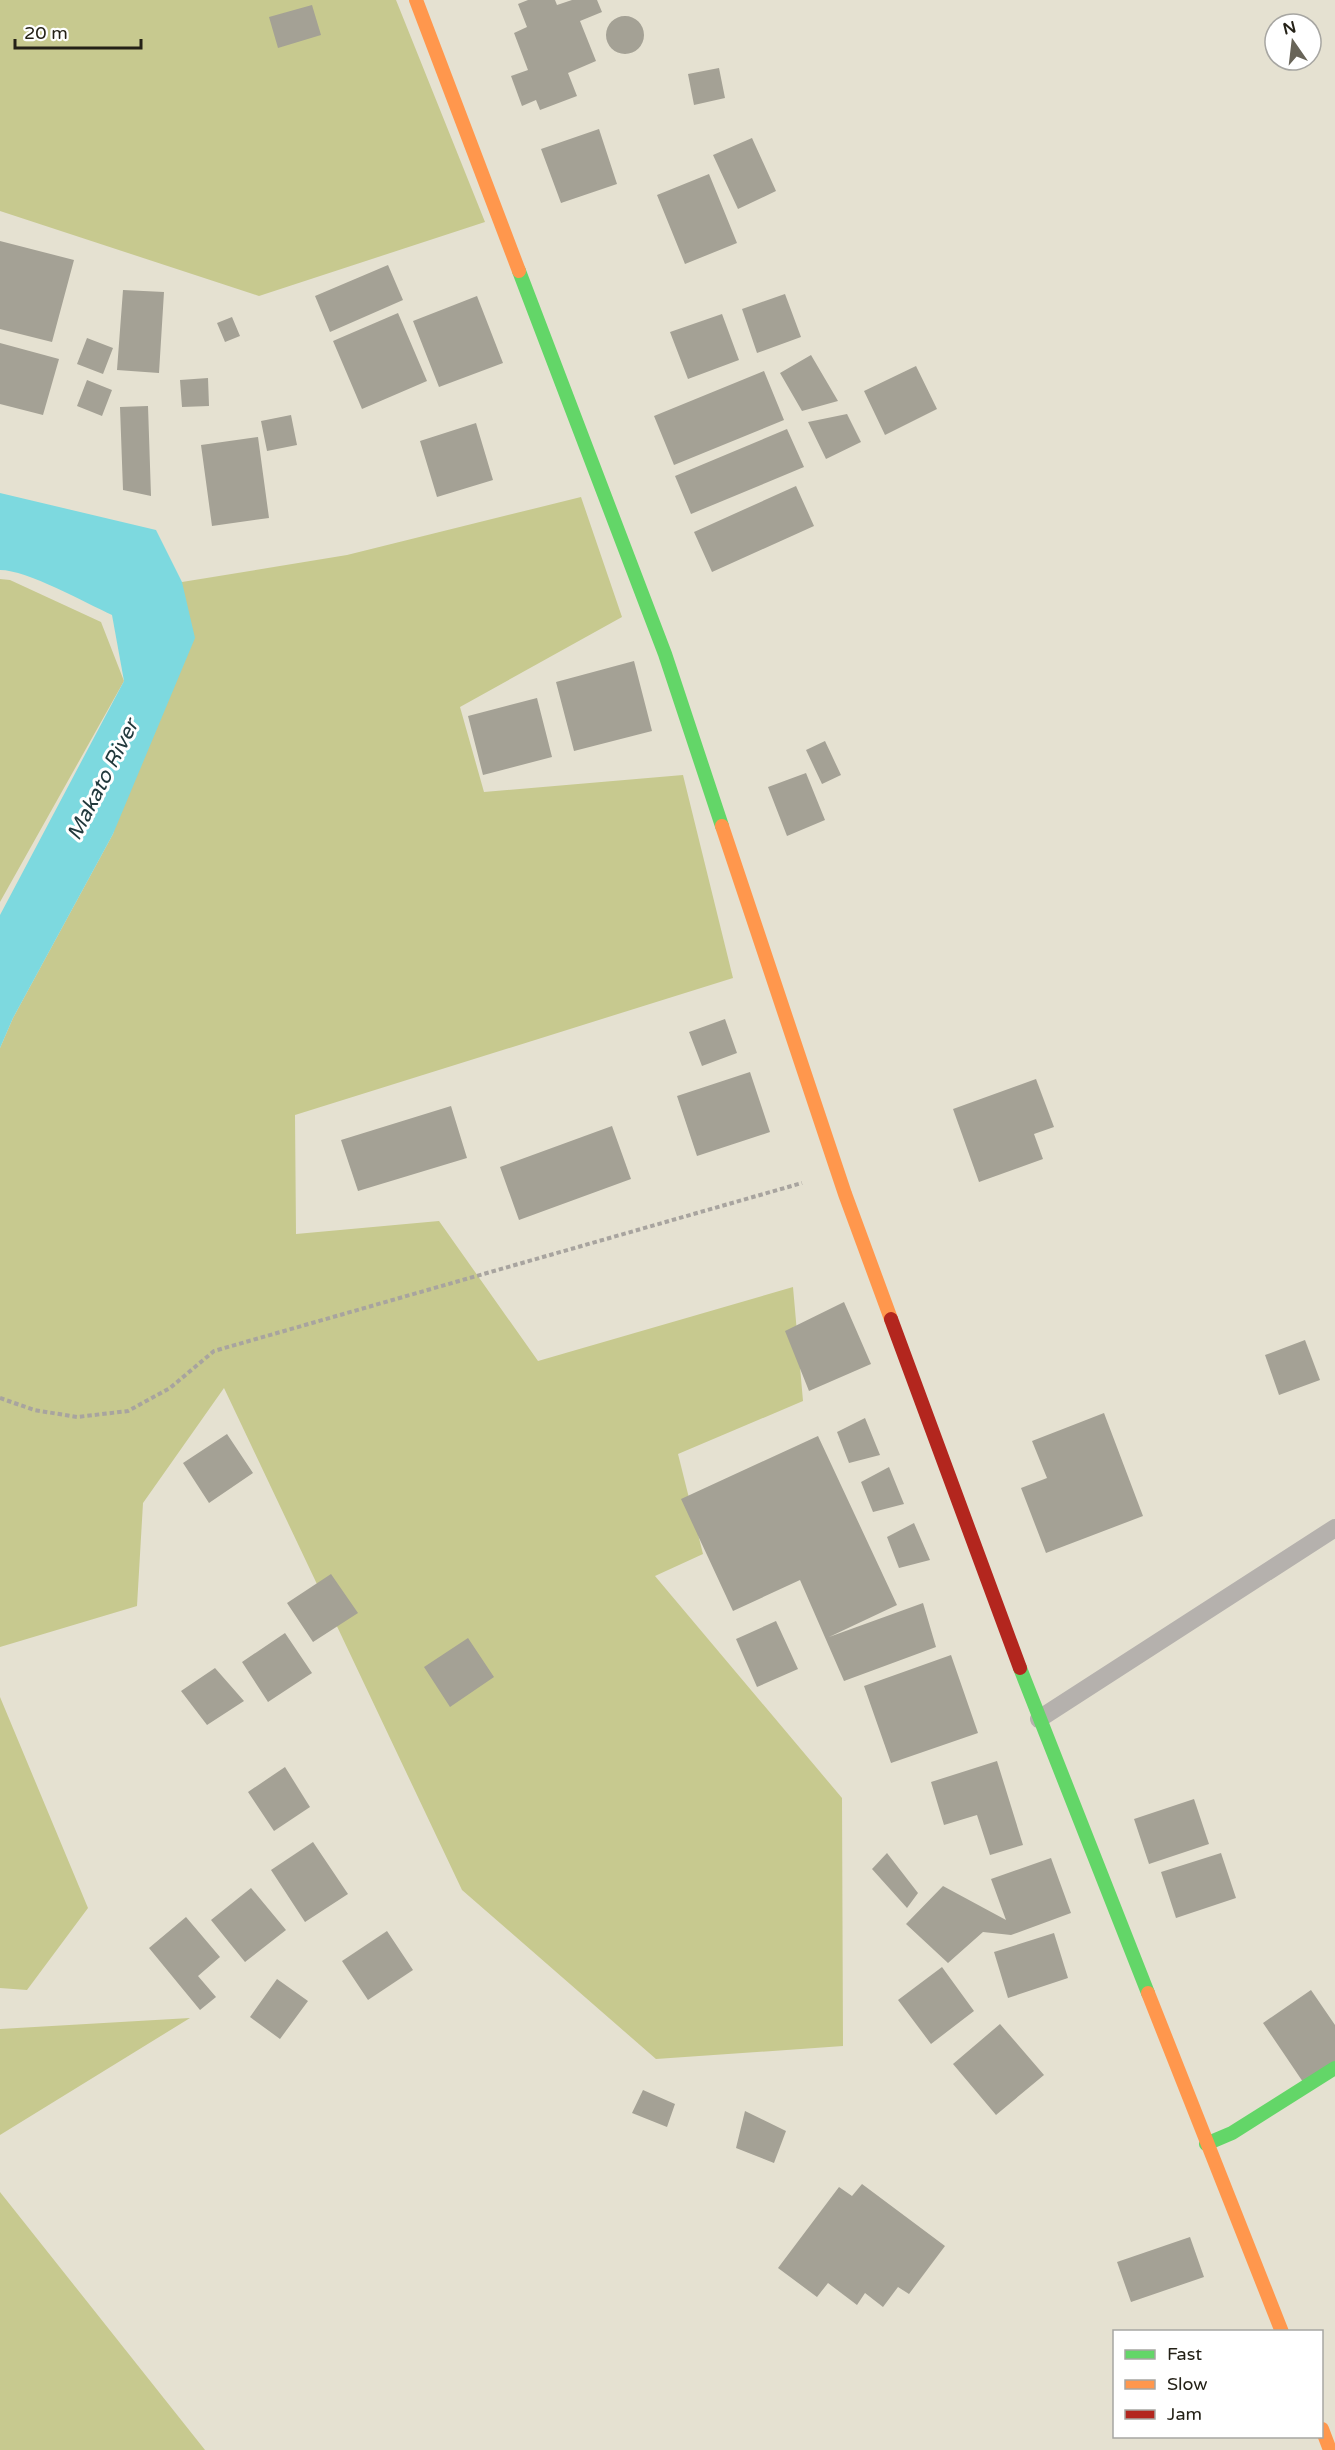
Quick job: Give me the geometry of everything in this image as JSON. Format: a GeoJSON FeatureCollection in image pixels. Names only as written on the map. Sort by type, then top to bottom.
{"type":"FeatureCollection","features":[{"type":"Feature","properties":{"kind":"street"},"geometry":{"type":"LineString","coordinates":[[416,0],[664,654],[845,1194],[1038,1719],[1282,2330]]}},
{"type":"Feature","properties":{"kind":"street"},"geometry":{"type":"LineString","coordinates":[[1206,2144],[1232,2133],[1335,2068]]}},
{"type":"Feature","properties":{"kind":"street"},"geometry":{"type":"LineString","coordinates":[[1323,2432],[1330,2450]]}},
{"type":"Feature","properties":{"kind":"lane"},"geometry":{"type":"LineString","coordinates":[[1038,1719],[1335,1528]]}},
{"type":"Feature","properties":{"kind":"path"},"geometry":{"type":"LineString","coordinates":[[0,1398],[34,1410],[77,1417],[128,1411],[170,1388],[214,1351],[807,1182]]}},
{"type":"Feature","properties":{"kind":"green space"},"geometry":{"type":"Polygon","coordinates":[[[0,0],[396,0],[485,222],[259,296],[0,211],[0,0]]]}},
{"type":"Feature","properties":{"kind":"green space"},"geometry":{"type":"Polygon","coordinates":[[[581,497],[622,617],[460,707],[484,792],[683,775],[733,978],[295,1115],[296,1234],[439,1221],[538,1361],[793,1287],[803,1401],[678,1454],[703,1554],[655,1576],[842,1798],[843,2046],[656,2059],[462,1890],[224,1388],[143,1503],[137,1606],[0,1647],[0,1048],[13,1018],[113,834],[182,582],[347,555],[581,497]]]}},
{"type":"Feature","properties":{"kind":"green space"},"geometry":{"type":"Polygon","coordinates":[[[0,579],[10,580],[101,622],[124,681],[0,902],[0,579]]]}},
{"type":"Feature","properties":{"kind":"green space"},"geometry":{"type":"Polygon","coordinates":[[[0,1697],[88,1908],[27,1990],[0,1988],[0,1697]]]}},
{"type":"Feature","properties":{"kind":"green space"},"geometry":{"type":"Polygon","coordinates":[[[190,2018],[0,2135],[0,2029],[190,2018]]]}},
{"type":"Feature","properties":{"kind":"green space"},"geometry":{"type":"Polygon","coordinates":[[[0,2192],[205,2450],[0,2450],[0,2192]]]}},
{"type":"Feature","properties":{"kind":"water","name":"Makato River"},"geometry":{"type":"Polygon","coordinates":[[[0,493],[156,530],[182,582],[195,638],[113,834],[13,1018],[0,1048],[0,915],[124,681],[112,615],[40,581],[11,571],[0,570],[0,493]]]}},
{"type":"Feature","properties":{"kind":"building"},"geometry":{"type":"Polygon","coordinates":[[[528,0],[555,0],[557,5],[572,0],[597,0],[602,12],[580,21],[596,61],[568,73],[577,96],[540,110],[536,100],[522,106],[511,76],[528,70],[514,33],[527,27],[518,4],[528,0]]]}},
{"type":"Feature","properties":{"kind":"building"},"geometry":{"type":"Polygon","coordinates":[[[312,5],[321,35],[278,48],[269,17],[312,5]]]}},
{"type":"Feature","properties":{"kind":"building"},"geometry":{"type":"Polygon","coordinates":[[[625,16],[638,22],[644,35],[638,48],[625,54],[612,48],[606,35],[612,22],[625,16]]]}},
{"type":"Feature","properties":{"kind":"building"},"geometry":{"type":"Polygon","coordinates":[[[719,68],[725,98],[694,105],[688,74],[719,68]]]}},
{"type":"Feature","properties":{"kind":"building"},"geometry":{"type":"Polygon","coordinates":[[[599,129],[617,184],[561,203],[541,149],[599,129]]]}},
{"type":"Feature","properties":{"kind":"building"},"geometry":{"type":"Polygon","coordinates":[[[752,138],[776,191],[738,209],[713,155],[752,138]]]}},
{"type":"Feature","properties":{"kind":"building"},"geometry":{"type":"Polygon","coordinates":[[[709,174],[737,243],[685,264],[657,195],[709,174]]]}},
{"type":"Feature","properties":{"kind":"building"},"geometry":{"type":"Polygon","coordinates":[[[0,241],[74,260],[52,342],[0,329],[0,241]]]}},
{"type":"Feature","properties":{"kind":"building"},"geometry":{"type":"Polygon","coordinates":[[[388,265],[403,300],[330,332],[315,296],[388,265]]]}},
{"type":"Feature","properties":{"kind":"building"},"geometry":{"type":"Polygon","coordinates":[[[123,290],[164,292],[159,373],[117,370],[123,290]]]}},
{"type":"Feature","properties":{"kind":"building"},"geometry":{"type":"Polygon","coordinates":[[[785,294],[801,337],[757,353],[742,309],[785,294]]]}},
{"type":"Feature","properties":{"kind":"building"},"geometry":{"type":"Polygon","coordinates":[[[477,296],[503,363],[439,387],[413,321],[477,296]]]}},
{"type":"Feature","properties":{"kind":"building"},"geometry":{"type":"Polygon","coordinates":[[[398,313],[427,381],[362,409],[333,341],[398,313]]]}},
{"type":"Feature","properties":{"kind":"building"},"geometry":{"type":"Polygon","coordinates":[[[722,314],[739,360],[688,379],[670,332],[722,314]]]}},
{"type":"Feature","properties":{"kind":"building"},"geometry":{"type":"Polygon","coordinates":[[[232,317],[240,336],[225,342],[217,323],[232,317]]]}},
{"type":"Feature","properties":{"kind":"building"},"geometry":{"type":"Polygon","coordinates":[[[87,338],[113,348],[103,374],[77,364],[87,338]]]}},
{"type":"Feature","properties":{"kind":"building"},"geometry":{"type":"Polygon","coordinates":[[[0,343],[59,359],[43,415],[0,404],[0,343]]]}},
{"type":"Feature","properties":{"kind":"building"},"geometry":{"type":"Polygon","coordinates":[[[811,355],[838,401],[802,411],[780,373],[811,355]]]}},
{"type":"Feature","properties":{"kind":"building"},"geometry":{"type":"Polygon","coordinates":[[[916,366],[937,409],[885,435],[864,391],[916,366]]]}},
{"type":"Feature","properties":{"kind":"building"},"geometry":{"type":"Polygon","coordinates":[[[764,371],[784,420],[674,465],[654,416],[764,371]]]}},
{"type":"Feature","properties":{"kind":"building"},"geometry":{"type":"Polygon","coordinates":[[[208,378],[209,406],[182,407],[180,380],[208,378]]]}},
{"type":"Feature","properties":{"kind":"building"},"geometry":{"type":"Polygon","coordinates":[[[87,380],[112,390],[102,416],[77,406],[87,380]]]}},
{"type":"Feature","properties":{"kind":"building"},"geometry":{"type":"Polygon","coordinates":[[[148,406],[151,496],[123,490],[120,407],[148,406]]]}},
{"type":"Feature","properties":{"kind":"building"},"geometry":{"type":"Polygon","coordinates":[[[847,414],[861,442],[826,459],[808,422],[847,414]]]}},
{"type":"Feature","properties":{"kind":"building"},"geometry":{"type":"Polygon","coordinates":[[[291,415],[297,445],[267,451],[261,421],[291,415]]]}},
{"type":"Feature","properties":{"kind":"building"},"geometry":{"type":"Polygon","coordinates":[[[476,423],[493,480],[437,497],[420,441],[476,423]]]}},
{"type":"Feature","properties":{"kind":"building"},"geometry":{"type":"Polygon","coordinates":[[[787,429],[804,467],[691,514],[675,476],[787,429]]]}},
{"type":"Feature","properties":{"kind":"building"},"geometry":{"type":"Polygon","coordinates":[[[258,437],[269,518],[212,526],[201,445],[258,437]]]}},
{"type":"Feature","properties":{"kind":"building"},"geometry":{"type":"Polygon","coordinates":[[[796,486],[814,526],[712,572],[694,532],[796,486]]]}},
{"type":"Feature","properties":{"kind":"building"},"geometry":{"type":"Polygon","coordinates":[[[634,661],[652,731],[574,751],[556,682],[634,661]]]}},
{"type":"Feature","properties":{"kind":"building"},"geometry":{"type":"Polygon","coordinates":[[[537,698],[552,757],[483,775],[468,716],[537,698]]]}},
{"type":"Feature","properties":{"kind":"building"},"geometry":{"type":"Polygon","coordinates":[[[825,741],[841,775],[822,784],[806,750],[825,741]]]}},
{"type":"Feature","properties":{"kind":"building"},"geometry":{"type":"Polygon","coordinates":[[[806,773],[825,820],[787,836],[768,787],[806,773]]]}},
{"type":"Feature","properties":{"kind":"building"},"geometry":{"type":"Polygon","coordinates":[[[725,1019],[737,1053],[702,1066],[689,1032],[725,1019]]]}},
{"type":"Feature","properties":{"kind":"building"},"geometry":{"type":"Polygon","coordinates":[[[750,1072],[770,1132],[697,1156],[677,1096],[750,1072]]]}},
{"type":"Feature","properties":{"kind":"building"},"geometry":{"type":"Polygon","coordinates":[[[1036,1079],[1054,1127],[1034,1134],[1043,1159],[979,1182],[953,1109],[1036,1079]]]}},
{"type":"Feature","properties":{"kind":"building"},"geometry":{"type":"Polygon","coordinates":[[[451,1106],[467,1158],[358,1191],[341,1140],[451,1106]]]}},
{"type":"Feature","properties":{"kind":"building"},"geometry":{"type":"Polygon","coordinates":[[[612,1126],[631,1179],[519,1220],[500,1167],[612,1126]]]}},
{"type":"Feature","properties":{"kind":"building"},"geometry":{"type":"Polygon","coordinates":[[[844,1302],[871,1364],[809,1391],[785,1331],[844,1302]]]}},
{"type":"Feature","properties":{"kind":"building"},"geometry":{"type":"Polygon","coordinates":[[[1305,1340],[1320,1380],[1279,1395],[1265,1355],[1305,1340]]]}},
{"type":"Feature","properties":{"kind":"building"},"geometry":{"type":"Polygon","coordinates":[[[1104,1413],[1143,1516],[1046,1553],[1021,1488],[1047,1478],[1032,1441],[1104,1413]]]}},
{"type":"Feature","properties":{"kind":"building"},"geometry":{"type":"Polygon","coordinates":[[[865,1418],[880,1455],[849,1463],[837,1432],[865,1418]]]}},
{"type":"Feature","properties":{"kind":"building"},"geometry":{"type":"Polygon","coordinates":[[[227,1434],[253,1473],[209,1503],[183,1463],[227,1434]]]}},
{"type":"Feature","properties":{"kind":"building"},"geometry":{"type":"Polygon","coordinates":[[[818,1436],[897,1605],[829,1637],[923,1603],[936,1647],[844,1681],[800,1580],[733,1611],[681,1499],[818,1436]]]}},
{"type":"Feature","properties":{"kind":"building"},"geometry":{"type":"Polygon","coordinates":[[[889,1467],[904,1504],[873,1512],[861,1482],[889,1467]]]}},
{"type":"Feature","properties":{"kind":"building"},"geometry":{"type":"Polygon","coordinates":[[[914,1523],[930,1560],[899,1568],[887,1537],[914,1523]]]}},
{"type":"Feature","properties":{"kind":"building"},"geometry":{"type":"Polygon","coordinates":[[[331,1574],[358,1613],[313,1642],[287,1603],[331,1574]]]}},
{"type":"Feature","properties":{"kind":"building"},"geometry":{"type":"Polygon","coordinates":[[[776,1621],[798,1669],[757,1687],[736,1639],[776,1621]]]}},
{"type":"Feature","properties":{"kind":"building"},"geometry":{"type":"Polygon","coordinates":[[[285,1633],[312,1673],[268,1702],[242,1662],[285,1633]]]}},
{"type":"Feature","properties":{"kind":"building"},"geometry":{"type":"Polygon","coordinates":[[[468,1638],[494,1677],[450,1707],[424,1667],[468,1638]]]}},
{"type":"Feature","properties":{"kind":"building"},"geometry":{"type":"Polygon","coordinates":[[[951,1655],[978,1733],[891,1763],[864,1686],[951,1655]]]}},
{"type":"Feature","properties":{"kind":"building"},"geometry":{"type":"Polygon","coordinates":[[[215,1668],[244,1701],[207,1725],[181,1691],[215,1668]]]}},
{"type":"Feature","properties":{"kind":"building"},"geometry":{"type":"Polygon","coordinates":[[[997,1761],[1023,1845],[990,1855],[977,1815],[944,1825],[931,1782],[997,1761]]]}},
{"type":"Feature","properties":{"kind":"building"},"geometry":{"type":"Polygon","coordinates":[[[285,1767],[310,1807],[274,1831],[248,1792],[285,1767]]]}},
{"type":"Feature","properties":{"kind":"building"},"geometry":{"type":"Polygon","coordinates":[[[1194,1799],[1209,1844],[1149,1864],[1134,1819],[1194,1799]]]}},
{"type":"Feature","properties":{"kind":"building"},"geometry":{"type":"Polygon","coordinates":[[[313,1842],[348,1894],[305,1922],[271,1870],[313,1842]]]}},
{"type":"Feature","properties":{"kind":"building"},"geometry":{"type":"Polygon","coordinates":[[[887,1853],[918,1893],[907,1908],[872,1869],[887,1853]]]}},
{"type":"Feature","properties":{"kind":"building"},"geometry":{"type":"Polygon","coordinates":[[[1221,1853],[1236,1898],[1176,1918],[1161,1872],[1221,1853]]]}},
{"type":"Feature","properties":{"kind":"building"},"geometry":{"type":"Polygon","coordinates":[[[1051,1858],[1071,1913],[1011,1935],[983,1932],[948,1963],[906,1924],[943,1886],[1006,1920],[991,1879],[1051,1858]]]}},
{"type":"Feature","properties":{"kind":"building"},"geometry":{"type":"Polygon","coordinates":[[[251,1888],[286,1930],[245,1962],[211,1920],[251,1888]]]}},
{"type":"Feature","properties":{"kind":"building"},"geometry":{"type":"Polygon","coordinates":[[[186,1917],[220,1957],[198,1976],[216,1997],[200,2010],[149,1948],[186,1917]]]}},
{"type":"Feature","properties":{"kind":"building"},"geometry":{"type":"Polygon","coordinates":[[[387,1931],[413,1970],[368,2000],[342,1961],[387,1931]]]}},
{"type":"Feature","properties":{"kind":"building"},"geometry":{"type":"Polygon","coordinates":[[[1054,1933],[1068,1978],[1008,1998],[994,1952],[1054,1933]]]}},
{"type":"Feature","properties":{"kind":"building"},"geometry":{"type":"Polygon","coordinates":[[[942,1967],[974,2011],[931,2044],[898,2000],[942,1967]]]}},
{"type":"Feature","properties":{"kind":"building"},"geometry":{"type":"Polygon","coordinates":[[[277,1979],[308,2001],[280,2039],[250,2017],[277,1979]]]}},
{"type":"Feature","properties":{"kind":"building"},"geometry":{"type":"Polygon","coordinates":[[[1311,1990],[1335,2025],[1335,2061],[1303,2082],[1263,2023],[1311,1990]]]}},
{"type":"Feature","properties":{"kind":"building"},"geometry":{"type":"Polygon","coordinates":[[[1000,2024],[1044,2075],[996,2115],[953,2064],[1000,2024]]]}},
{"type":"Feature","properties":{"kind":"building"},"geometry":{"type":"Polygon","coordinates":[[[643,2090],[675,2104],[667,2127],[632,2113],[643,2090]]]}},
{"type":"Feature","properties":{"kind":"building"},"geometry":{"type":"Polygon","coordinates":[[[745,2111],[786,2131],[774,2163],[736,2148],[745,2111]]]}},
{"type":"Feature","properties":{"kind":"building"},"geometry":{"type":"Polygon","coordinates":[[[862,2184],[945,2246],[909,2294],[898,2287],[883,2307],[865,2293],[857,2305],[828,2283],[817,2297],[778,2268],[839,2187],[852,2196],[862,2184]]]}},
{"type":"Feature","properties":{"kind":"building"},"geometry":{"type":"Polygon","coordinates":[[[1190,2237],[1204,2277],[1131,2302],[1117,2262],[1190,2237]]]}},
{"type":"Feature","properties":{"kind":"traffic: fast"},"geometry":{"type":"LineString","coordinates":[[519,271],[665,654],[722,826]]}},
{"type":"Feature","properties":{"kind":"traffic: fast"},"geometry":{"type":"LineString","coordinates":[[1020,1668],[1148,1993]]}},
{"type":"Feature","properties":{"kind":"traffic: fast"},"geometry":{"type":"LineString","coordinates":[[1206,2144],[1232,2133],[1335,2068]]}},
{"type":"Feature","properties":{"kind":"traffic: slow"},"geometry":{"type":"LineString","coordinates":[[416,0],[519,271]]}},
{"type":"Feature","properties":{"kind":"traffic: slow"},"geometry":{"type":"LineString","coordinates":[[722,826],[845,1194],[891,1319]]}},
{"type":"Feature","properties":{"kind":"traffic: slow"},"geometry":{"type":"LineString","coordinates":[[1148,1993],[1281,2330]]}},
{"type":"Feature","properties":{"kind":"traffic: slow"},"geometry":{"type":"LineString","coordinates":[[1323,2432],[1330,2450]]}},
{"type":"Feature","properties":{"kind":"traffic: jam"},"geometry":{"type":"LineString","coordinates":[[891,1319],[1020,1668]]}}]}
